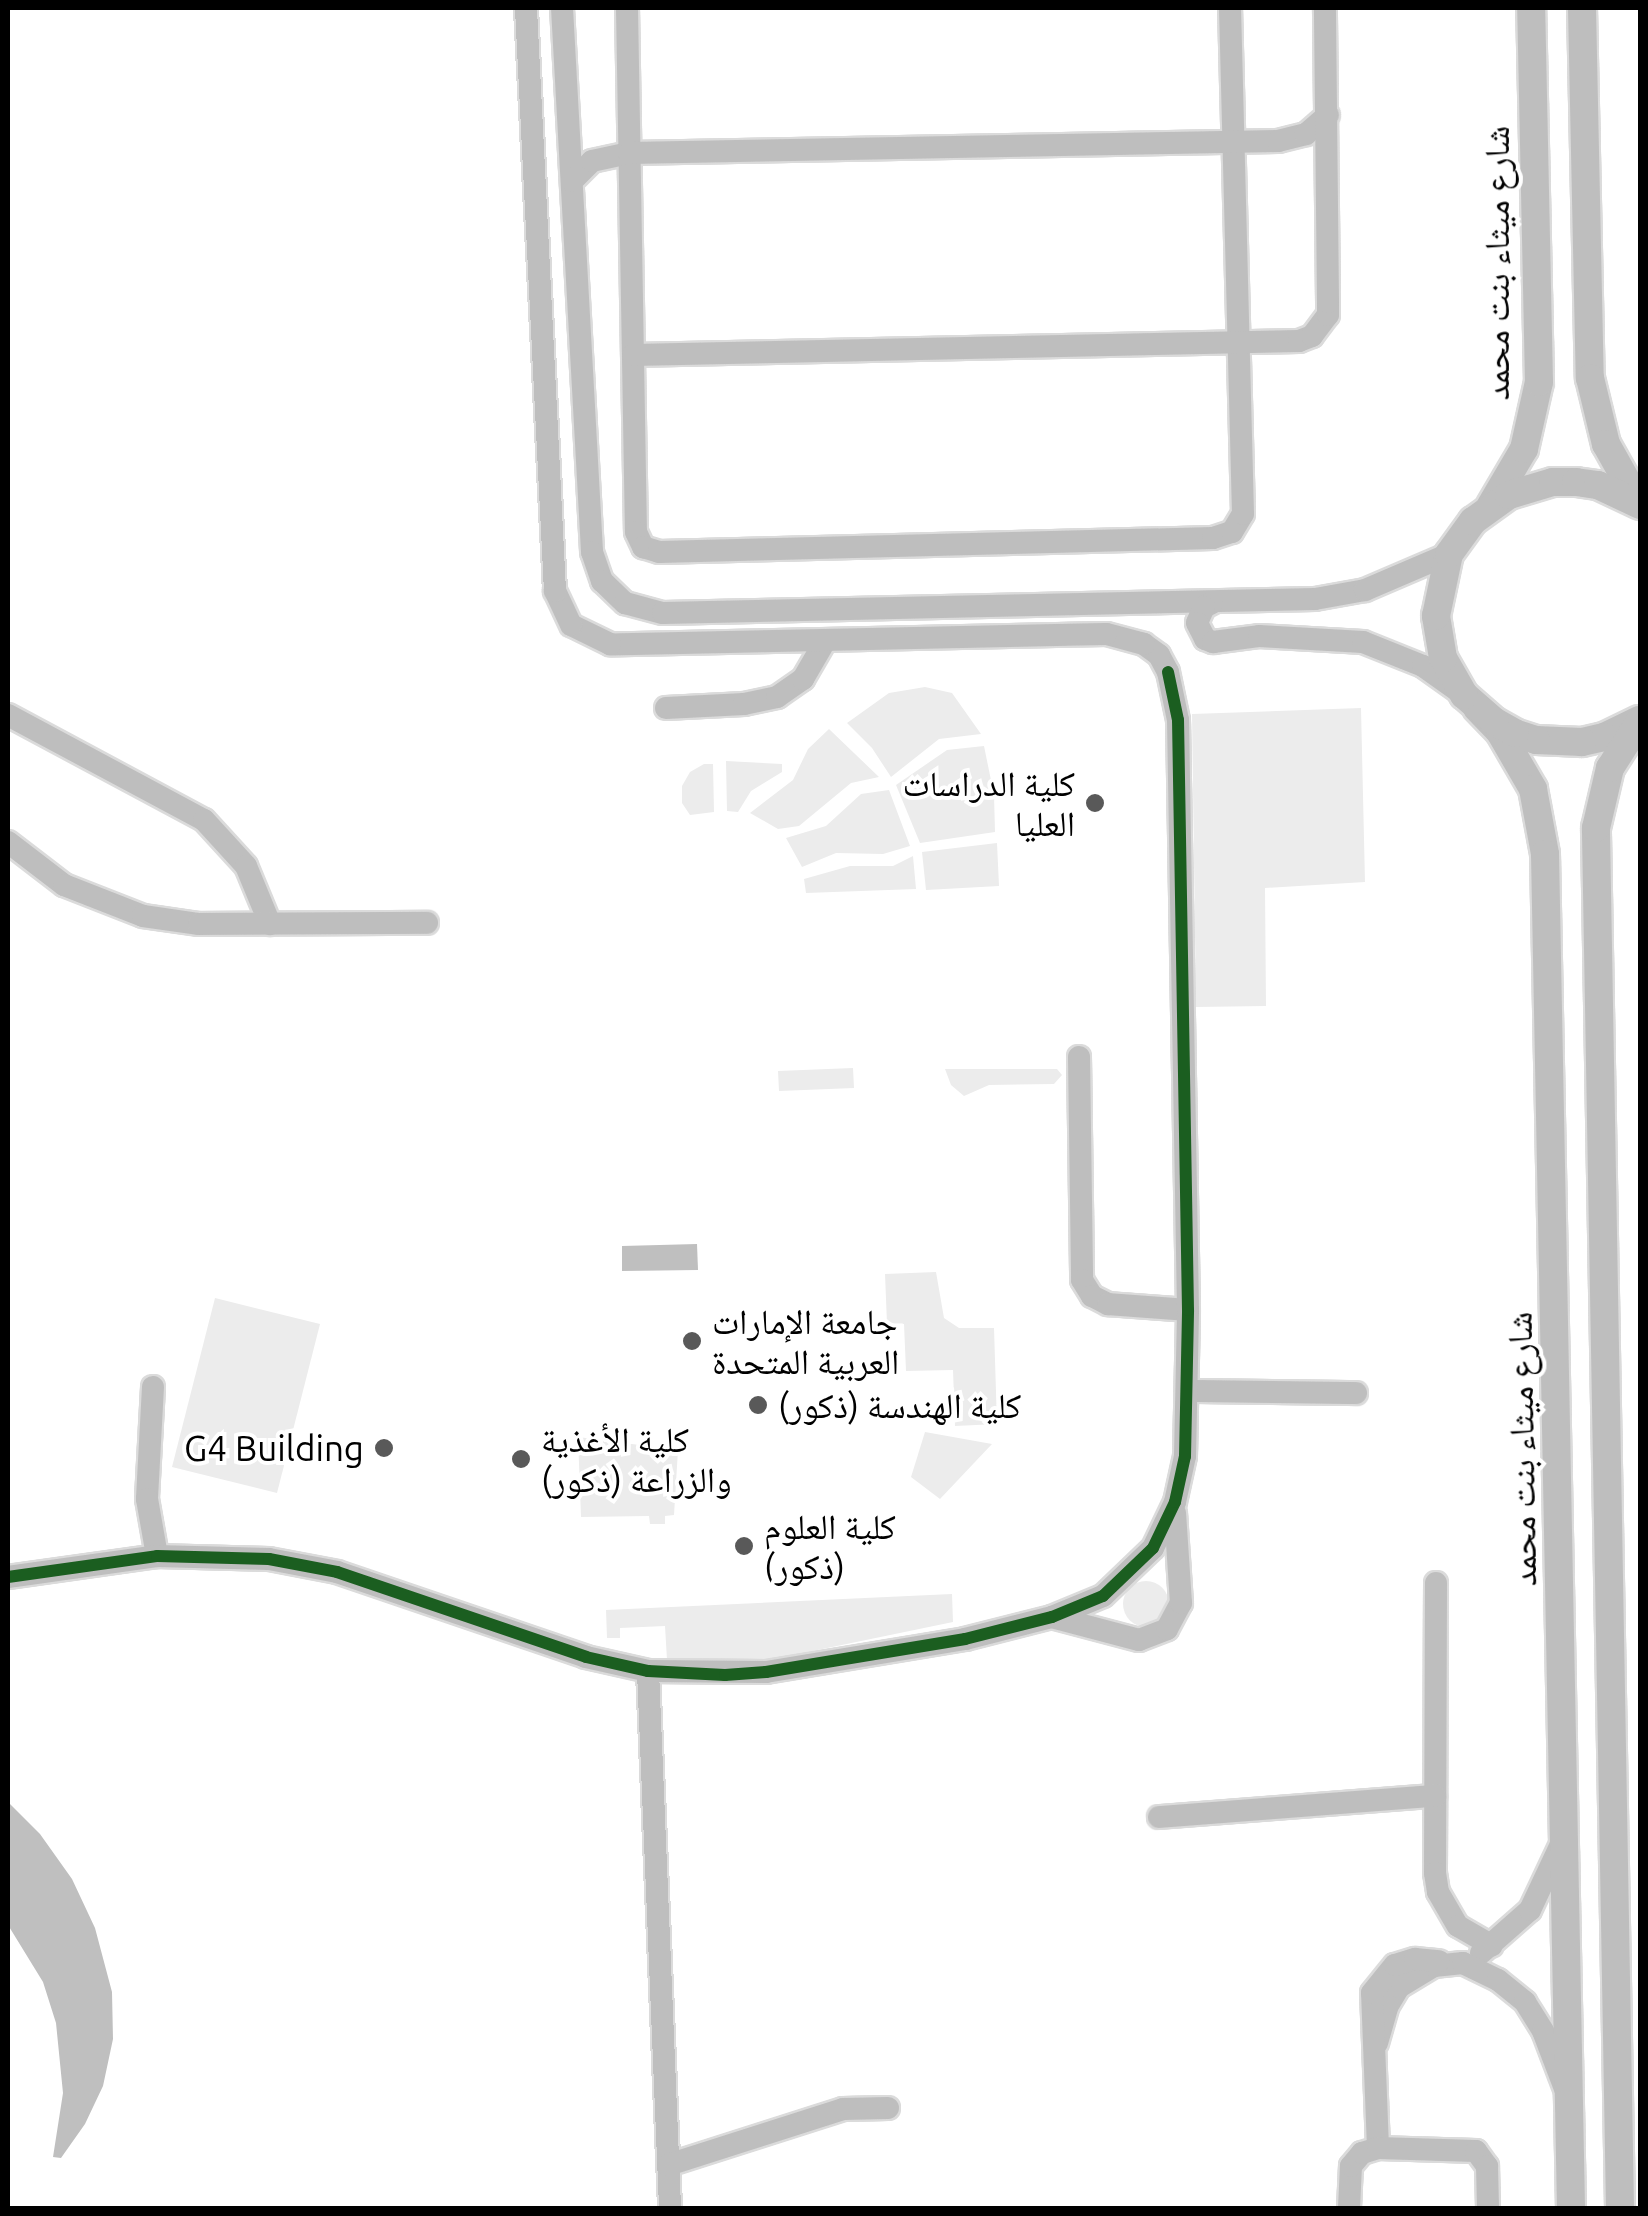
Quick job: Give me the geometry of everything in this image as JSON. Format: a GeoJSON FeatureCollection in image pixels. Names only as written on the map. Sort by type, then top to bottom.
{"type":"FeatureCollection","features":[{"type":"Feature","properties":{"kind":"main road","name":"شارع ميثاء بنت محمد"},"geometry":{"type":"LineString","coordinates":[[1531,8],[1539,382],[1524,449],[1489,507],[1449,554],[1437,595],[1438,637],[1470,702],[1500,732],[1526,774],[1542,821],[1545,854],[1572,2208]]}},
{"type":"Feature","properties":{"kind":"main road"},"geometry":{"type":"LineString","coordinates":[[1582,8],[1590,378],[1606,444],[1640,504]]}},
{"type":"Feature","properties":{"kind":"main road"},"geometry":{"type":"LineString","coordinates":[[1489,507],[1530,487],[1576,482],[1609,489],[1640,504]]}},
{"type":"Feature","properties":{"kind":"main road"},"geometry":{"type":"LineString","coordinates":[[1470,702],[1515,733],[1559,743],[1604,738],[1640,720]]}},
{"type":"Feature","properties":{"kind":"main road"},"geometry":{"type":"LineString","coordinates":[[1620,2208],[1596,828],[1610,768],[1640,720]]}},
{"type":"Feature","properties":{"kind":"street"},"geometry":{"type":"LineString","coordinates":[[8,1577],[157,1556],[269,1559],[337,1572],[586,1657],[648,1671],[766,1672],[964,1638],[1052,1617],[1103,1596],[1153,1548],[1175,1502],[1186,1456],[1188,1310],[1178,720],[1168,672],[1159,655],[1144,644],[1106,634],[610,644],[580,632],[558,603],[526,8]]}},
{"type":"Feature","properties":{"kind":"street"},"geometry":{"type":"LineString","coordinates":[[562,8],[592,552],[602,581],[625,603],[663,614],[1212,602],[1340,595],[1389,582],[1449,554]]}},
{"type":"Feature","properties":{"kind":"street"},"geometry":{"type":"LineString","coordinates":[[627,8],[638,540],[651,550],[688,552],[1224,536],[1239,524],[1243,514],[1230,8]]}},
{"type":"Feature","properties":{"kind":"street"},"geometry":{"type":"LineString","coordinates":[[633,355],[1299,341],[1312,336],[1328,315],[1325,8]]}},
{"type":"Feature","properties":{"kind":"street"},"geometry":{"type":"LineString","coordinates":[[572,180],[592,161],[629,153],[1292,139],[1328,116]]}},
{"type":"Feature","properties":{"kind":"street"},"geometry":{"type":"LineString","coordinates":[[1212,602],[1204,607],[1197,623],[1205,639],[1213,642],[1259,636],[1352,640],[1404,656],[1470,702]]}},
{"type":"Feature","properties":{"kind":"street"},"geometry":{"type":"LineString","coordinates":[[666,708],[744,704],[777,696],[803,678],[825,642]]}},
{"type":"Feature","properties":{"kind":"street"},"geometry":{"type":"LineString","coordinates":[[8,715],[204,820],[246,866],[270,924]]}},
{"type":"Feature","properties":{"kind":"street"},"geometry":{"type":"LineString","coordinates":[[8,842],[64,885],[116,909],[170,922],[427,923]]}},
{"type":"Feature","properties":{"kind":"street"},"geometry":{"type":"LineString","coordinates":[[1080,1057],[1082,1280],[1092,1296],[1108,1304],[1188,1310]]}},
{"type":"Feature","properties":{"kind":"street"},"geometry":{"type":"LineString","coordinates":[[153,1387],[148,1499],[157,1556]]}},
{"type":"Feature","properties":{"kind":"street"},"geometry":{"type":"LineString","coordinates":[[1188,1390],[1356,1392]]}},
{"type":"Feature","properties":{"kind":"street"},"geometry":{"type":"LineString","coordinates":[[1052,1617],[1139,1640],[1167,1630],[1180,1604],[1174,1556],[1175,1502]]}},
{"type":"Feature","properties":{"kind":"street"},"geometry":{"type":"LineString","coordinates":[[1436,1583],[1438,1892],[1458,1926],[1492,1946]]}},
{"type":"Feature","properties":{"kind":"street"},"geometry":{"type":"LineString","coordinates":[[648,1671],[670,2208]]}},
{"type":"Feature","properties":{"kind":"street"},"geometry":{"type":"LineString","coordinates":[[1160,1817],[1435,1796]]}},
{"type":"Feature","properties":{"kind":"street"},"geometry":{"type":"LineString","coordinates":[[1455,1964],[1492,1946],[1530,1910],[1566,1832]]}},
{"type":"Feature","properties":{"kind":"street"},"geometry":{"type":"LineString","coordinates":[[1378,2148],[1377,2043],[1370,2005],[1386,1972],[1414,1959],[1455,1964],[1498,1980],[1525,2002],[1543,2031],[1570,2104]]}},
{"type":"Feature","properties":{"kind":"street"},"geometry":{"type":"LineString","coordinates":[[668,2165],[830,2112],[855,2106],[888,2108]]}},
{"type":"Feature","properties":{"kind":"street"},"geometry":{"type":"LineString","coordinates":[[1349,2208],[1350,2166],[1362,2153],[1378,2148],[1476,2151],[1486,2166],[1488,2208]]}},
{"type":"Feature","properties":{"kind":"shaded area"},"geometry":{"type":"Polygon","coordinates":[[[925,687],[952,693],[981,734],[939,739],[891,777],[872,748],[847,723],[889,693],[925,687]]]}},
{"type":"Feature","properties":{"kind":"shaded area"},"geometry":{"type":"Polygon","coordinates":[[[1361,708],[1365,882],[1265,888],[1266,1006],[1196,1007],[1192,714],[1361,708]]]}},
{"type":"Feature","properties":{"kind":"shaded area"},"geometry":{"type":"Polygon","coordinates":[[[829,729],[879,777],[851,783],[799,826],[778,829],[750,813],[793,780],[808,749],[829,729]]]}},
{"type":"Feature","properties":{"kind":"shaded area"},"geometry":{"type":"Polygon","coordinates":[[[984,746],[994,795],[995,832],[920,843],[896,785],[947,750],[984,746]]]}},
{"type":"Feature","properties":{"kind":"shaded area"},"geometry":{"type":"Polygon","coordinates":[[[726,761],[782,764],[782,772],[751,791],[738,812],[727,811],[726,761]]]}},
{"type":"Feature","properties":{"kind":"shaded area"},"geometry":{"type":"Polygon","coordinates":[[[713,764],[714,812],[690,815],[682,803],[682,786],[690,772],[713,764]]]}},
{"type":"Feature","properties":{"kind":"shaded area"},"geometry":{"type":"Polygon","coordinates":[[[889,790],[910,846],[883,854],[836,853],[802,867],[786,838],[826,826],[861,794],[889,790]]]}},
{"type":"Feature","properties":{"kind":"shaded area"},"geometry":{"type":"Polygon","coordinates":[[[997,843],[999,886],[926,890],[922,852],[997,843]]]}},
{"type":"Feature","properties":{"kind":"shaded area"},"geometry":{"type":"Polygon","coordinates":[[[913,856],[916,889],[806,893],[804,879],[850,866],[893,866],[913,856]]]}},
{"type":"Feature","properties":{"kind":"shaded area"},"geometry":{"type":"Polygon","coordinates":[[[853,1068],[854,1088],[779,1091],[778,1071],[853,1068]]]}},
{"type":"Feature","properties":{"kind":"shaded area"},"geometry":{"type":"Polygon","coordinates":[[[945,1069],[1057,1069],[1062,1075],[1054,1084],[989,1085],[964,1096],[951,1085],[945,1069]]]}},
{"type":"Feature","properties":{"kind":"shaded area"},"geometry":{"type":"Polygon","coordinates":[[[697,1244],[698,1270],[622,1271],[622,1246],[697,1244]]]}},
{"type":"Feature","properties":{"kind":"shaded area"},"geometry":{"type":"Polygon","coordinates":[[[936,1272],[944,1318],[959,1328],[994,1328],[997,1424],[955,1426],[953,1370],[906,1371],[904,1324],[887,1324],[885,1274],[936,1272]]]}},
{"type":"Feature","properties":{"kind":"shaded area"},"geometry":{"type":"Polygon","coordinates":[[[215,1298],[320,1324],[277,1493],[172,1467],[215,1298]]]}},
{"type":"Feature","properties":{"kind":"shaded area"},"geometry":{"type":"Polygon","coordinates":[[[925,1432],[992,1444],[940,1499],[911,1477],[925,1432]]]}},
{"type":"Feature","properties":{"kind":"shaded area"},"geometry":{"type":"Polygon","coordinates":[[[578,1437],[678,1450],[674,1515],[665,1516],[665,1524],[650,1524],[649,1516],[581,1517],[578,1437]]]}},
{"type":"Feature","properties":{"kind":"shaded area"},"geometry":{"type":"Polygon","coordinates":[[[1146,1581],[1162,1588],[1169,1604],[1162,1620],[1146,1627],[1130,1620],[1123,1604],[1130,1588],[1146,1581]]]}},
{"type":"Feature","properties":{"kind":"shaded area"},"geometry":{"type":"Polygon","coordinates":[[[952,1594],[953,1622],[760,1662],[667,1660],[665,1626],[620,1628],[620,1638],[607,1638],[606,1610],[952,1594]]]}},
{"type":"Feature","properties":{"kind":"shaded area"},"geometry":{"type":"Polygon","coordinates":[[[8,1802],[40,1834],[72,1879],[95,1928],[112,1992],[113,2039],[103,2086],[85,2124],[61,2158],[53,2157],[63,2093],[56,2023],[43,1982],[8,1925],[8,1802]]]}},
{"type":"Feature","properties":{"kind":"cycle path"},"geometry":{"type":"LineString","coordinates":[[8,1577],[157,1556],[269,1559],[337,1572],[586,1657],[648,1671],[725,1675],[766,1672],[965,1639],[1052,1617],[1103,1596],[1153,1548],[1175,1502],[1185,1456],[1188,1310],[1178,720],[1168,672]]}},
{"type":"Feature","properties":{"kind":"place","name":"كلية الدراسات العليا"},"geometry":{"type":"Point","coordinates":[1095,803]}},
{"type":"Feature","properties":{"kind":"place","name":"جامعة الإمارات العربية المتحدة"},"geometry":{"type":"Point","coordinates":[692,1341]}},
{"type":"Feature","properties":{"kind":"place","name":"كلية الهندسة (ذكور)"},"geometry":{"type":"Point","coordinates":[758,1405]}},
{"type":"Feature","properties":{"kind":"place","name":"G4 Building"},"geometry":{"type":"Point","coordinates":[384,1448]}},
{"type":"Feature","properties":{"kind":"place","name":"كلية الأغذية والزراعة (ذكور)"},"geometry":{"type":"Point","coordinates":[521,1459]}},
{"type":"Feature","properties":{"kind":"place","name":"كلية العلوم (ذكور)"},"geometry":{"type":"Point","coordinates":[744,1546]}}]}
